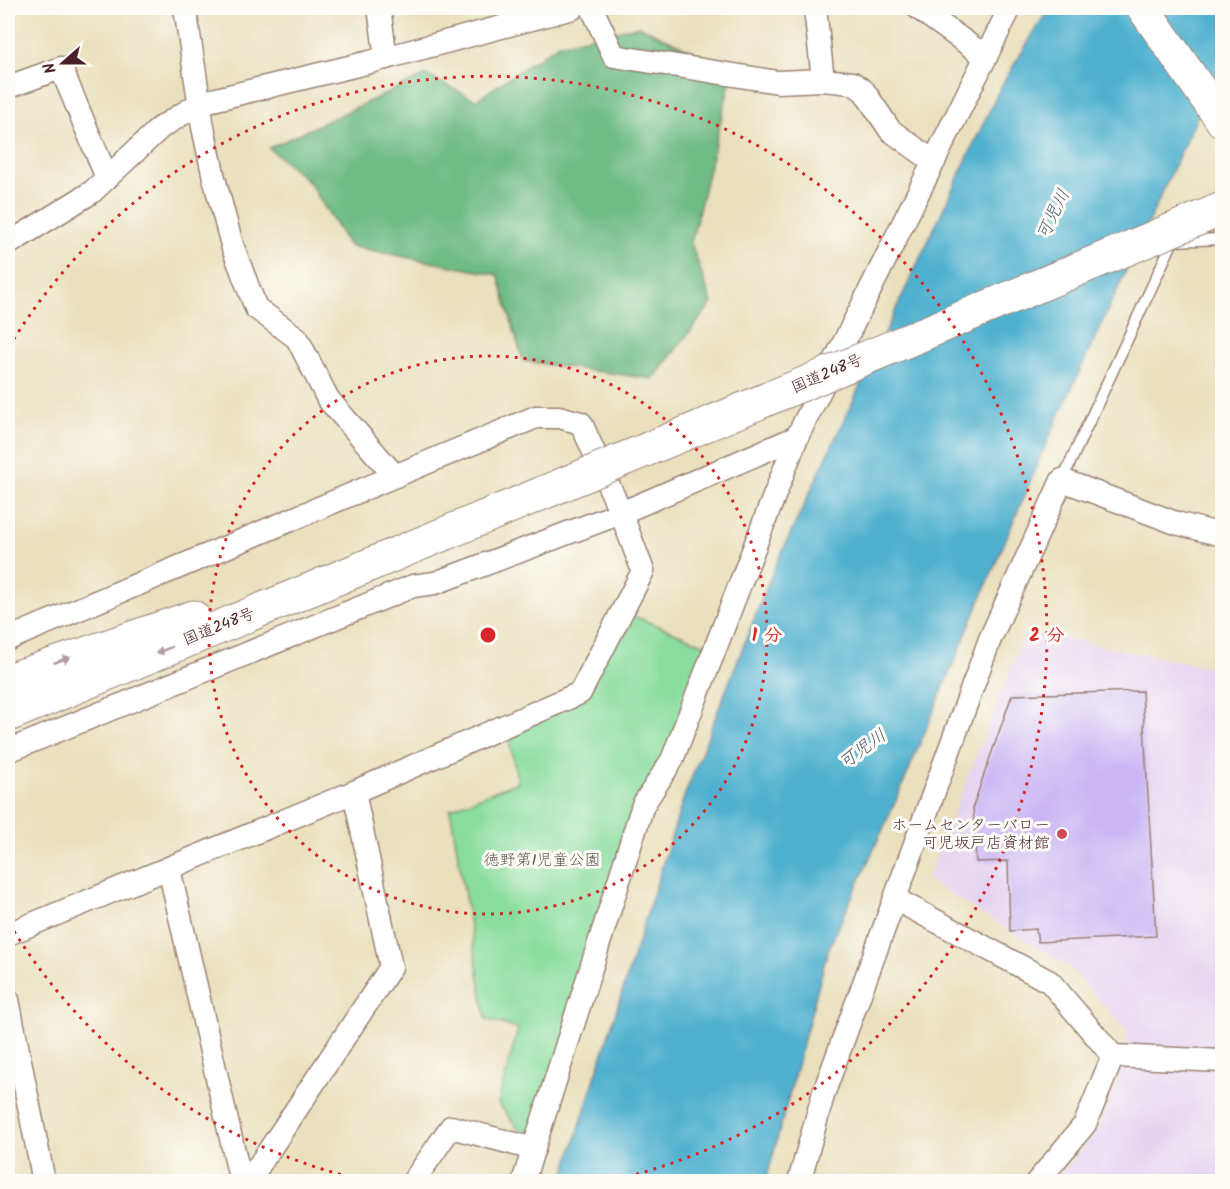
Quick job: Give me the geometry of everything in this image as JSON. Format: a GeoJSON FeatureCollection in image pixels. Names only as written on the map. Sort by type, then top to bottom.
{"type":"FeatureCollection","features":[{"type":"Feature","properties":{"kind":"highway","name":"国道248号"},"geometry":{"type":"LineString","coordinates":[[8,715],[1222,209]]}},
{"type":"Feature","properties":{"kind":"highway","name":"国道248号"},"geometry":{"type":"LineString","coordinates":[[8,680],[93,649],[431,539]]}},
{"type":"Feature","properties":{"kind":"main road"},"geometry":{"type":"LineString","coordinates":[[1143,8],[1222,121]]}},
{"type":"Feature","properties":{"kind":"street"},"geometry":{"type":"LineString","coordinates":[[185,8],[214,178],[232,245],[256,308],[297,338],[328,399],[395,476]]}},
{"type":"Feature","properties":{"kind":"street"},"geometry":{"type":"LineString","coordinates":[[379,8],[386,58]]}},
{"type":"Feature","properties":{"kind":"street"},"geometry":{"type":"LineString","coordinates":[[8,244],[92,192],[160,128],[200,103],[386,58],[573,8]]}},
{"type":"Feature","properties":{"kind":"street"},"geometry":{"type":"LineString","coordinates":[[592,8],[614,56],[778,82],[823,80],[853,83],[864,91],[890,130],[934,162]]}},
{"type":"Feature","properties":{"kind":"street"},"geometry":{"type":"LineString","coordinates":[[815,8],[823,80]]}},
{"type":"Feature","properties":{"kind":"street"},"geometry":{"type":"LineString","coordinates":[[918,8],[986,57]]}},
{"type":"Feature","properties":{"kind":"street"},"geometry":{"type":"LineString","coordinates":[[523,1182],[643,805],[672,760],[797,437],[1010,8]]}},
{"type":"Feature","properties":{"kind":"street"},"geometry":{"type":"LineString","coordinates":[[8,87],[61,68],[107,178]]}},
{"type":"Feature","properties":{"kind":"street"},"geometry":{"type":"LineString","coordinates":[[8,639],[536,417],[559,417],[581,423],[621,513],[643,571],[580,693],[354,792],[8,934]]}},
{"type":"Feature","properties":{"kind":"street"},"geometry":{"type":"LineString","coordinates":[[8,751],[413,586],[435,583],[621,513],[797,437]]}},
{"type":"Feature","properties":{"kind":"street"},"geometry":{"type":"LineString","coordinates":[[799,1182],[824,1092],[990,639],[1062,480],[1176,523],[1222,535]]}},
{"type":"Feature","properties":{"kind":"street"},"geometry":{"type":"LineString","coordinates":[[248,1182],[391,967],[354,792]]}},
{"type":"Feature","properties":{"kind":"street"},"geometry":{"type":"LineString","coordinates":[[169,869],[241,1182]]}},
{"type":"Feature","properties":{"kind":"street"},"geometry":{"type":"LineString","coordinates":[[895,899],[1050,982],[1113,1056],[1222,1061]]}},
{"type":"Feature","properties":{"kind":"street"},"geometry":{"type":"LineString","coordinates":[[8,1000],[44,1182]]}},
{"type":"Feature","properties":{"kind":"street"},"geometry":{"type":"LineString","coordinates":[[1037,1182],[1085,1124],[1113,1056]]}},
{"type":"Feature","properties":{"kind":"street"},"geometry":{"type":"LineString","coordinates":[[413,1182],[451,1127],[534,1149]]}},
{"type":"Feature","properties":{"kind":"lane"},"geometry":{"type":"LineString","coordinates":[[1062,480],[1173,241],[1222,239]]}},
{"type":"Feature","properties":{"kind":"shaded area"},"geometry":{"type":"Polygon","coordinates":[[[1026,631],[1222,670],[1222,1181],[1054,1181],[1098,1130],[1119,1079],[1128,1031],[1069,967],[927,880],[1026,631]]]}},
{"type":"Feature","properties":{"kind":"green space"},"geometry":{"type":"Polygon","coordinates":[[[639,26],[733,70],[691,243],[712,303],[653,379],[523,361],[498,275],[349,246],[309,182],[269,148],[426,75],[476,100],[559,44],[639,26]]]}},
{"type":"Feature","properties":{"kind":"green space","name":"徳野第1児童公園"},"geometry":{"type":"Polygon","coordinates":[[[621,611],[716,649],[643,805],[534,1149],[498,1103],[518,1029],[486,1019],[450,809],[518,782],[506,727],[580,693],[621,611]]]}},
{"type":"Feature","properties":{"kind":"water","name":"可児川"},"geometry":{"type":"Polygon","coordinates":[[[1049,8],[1222,8],[1222,63],[1045,446],[897,798],[828,950],[766,1181],[562,1182],[684,797],[773,571],[1001,86],[1049,8]]]}},
{"type":"Feature","properties":{"kind":"building","name":"ホームセンターバロー 可児坂戸店資材館"},"geometry":{"type":"Polygon","coordinates":[[[1142,691],[1156,936],[1038,942],[1036,929],[1010,931],[1008,861],[976,862],[973,806],[1012,695],[1142,691]]]}},
{"type":"Feature","properties":{"kind":"place","name":"ホームセンターバロー 可児坂戸店資材館"},"geometry":{"type":"Point","coordinates":[1062,834]}}]}
